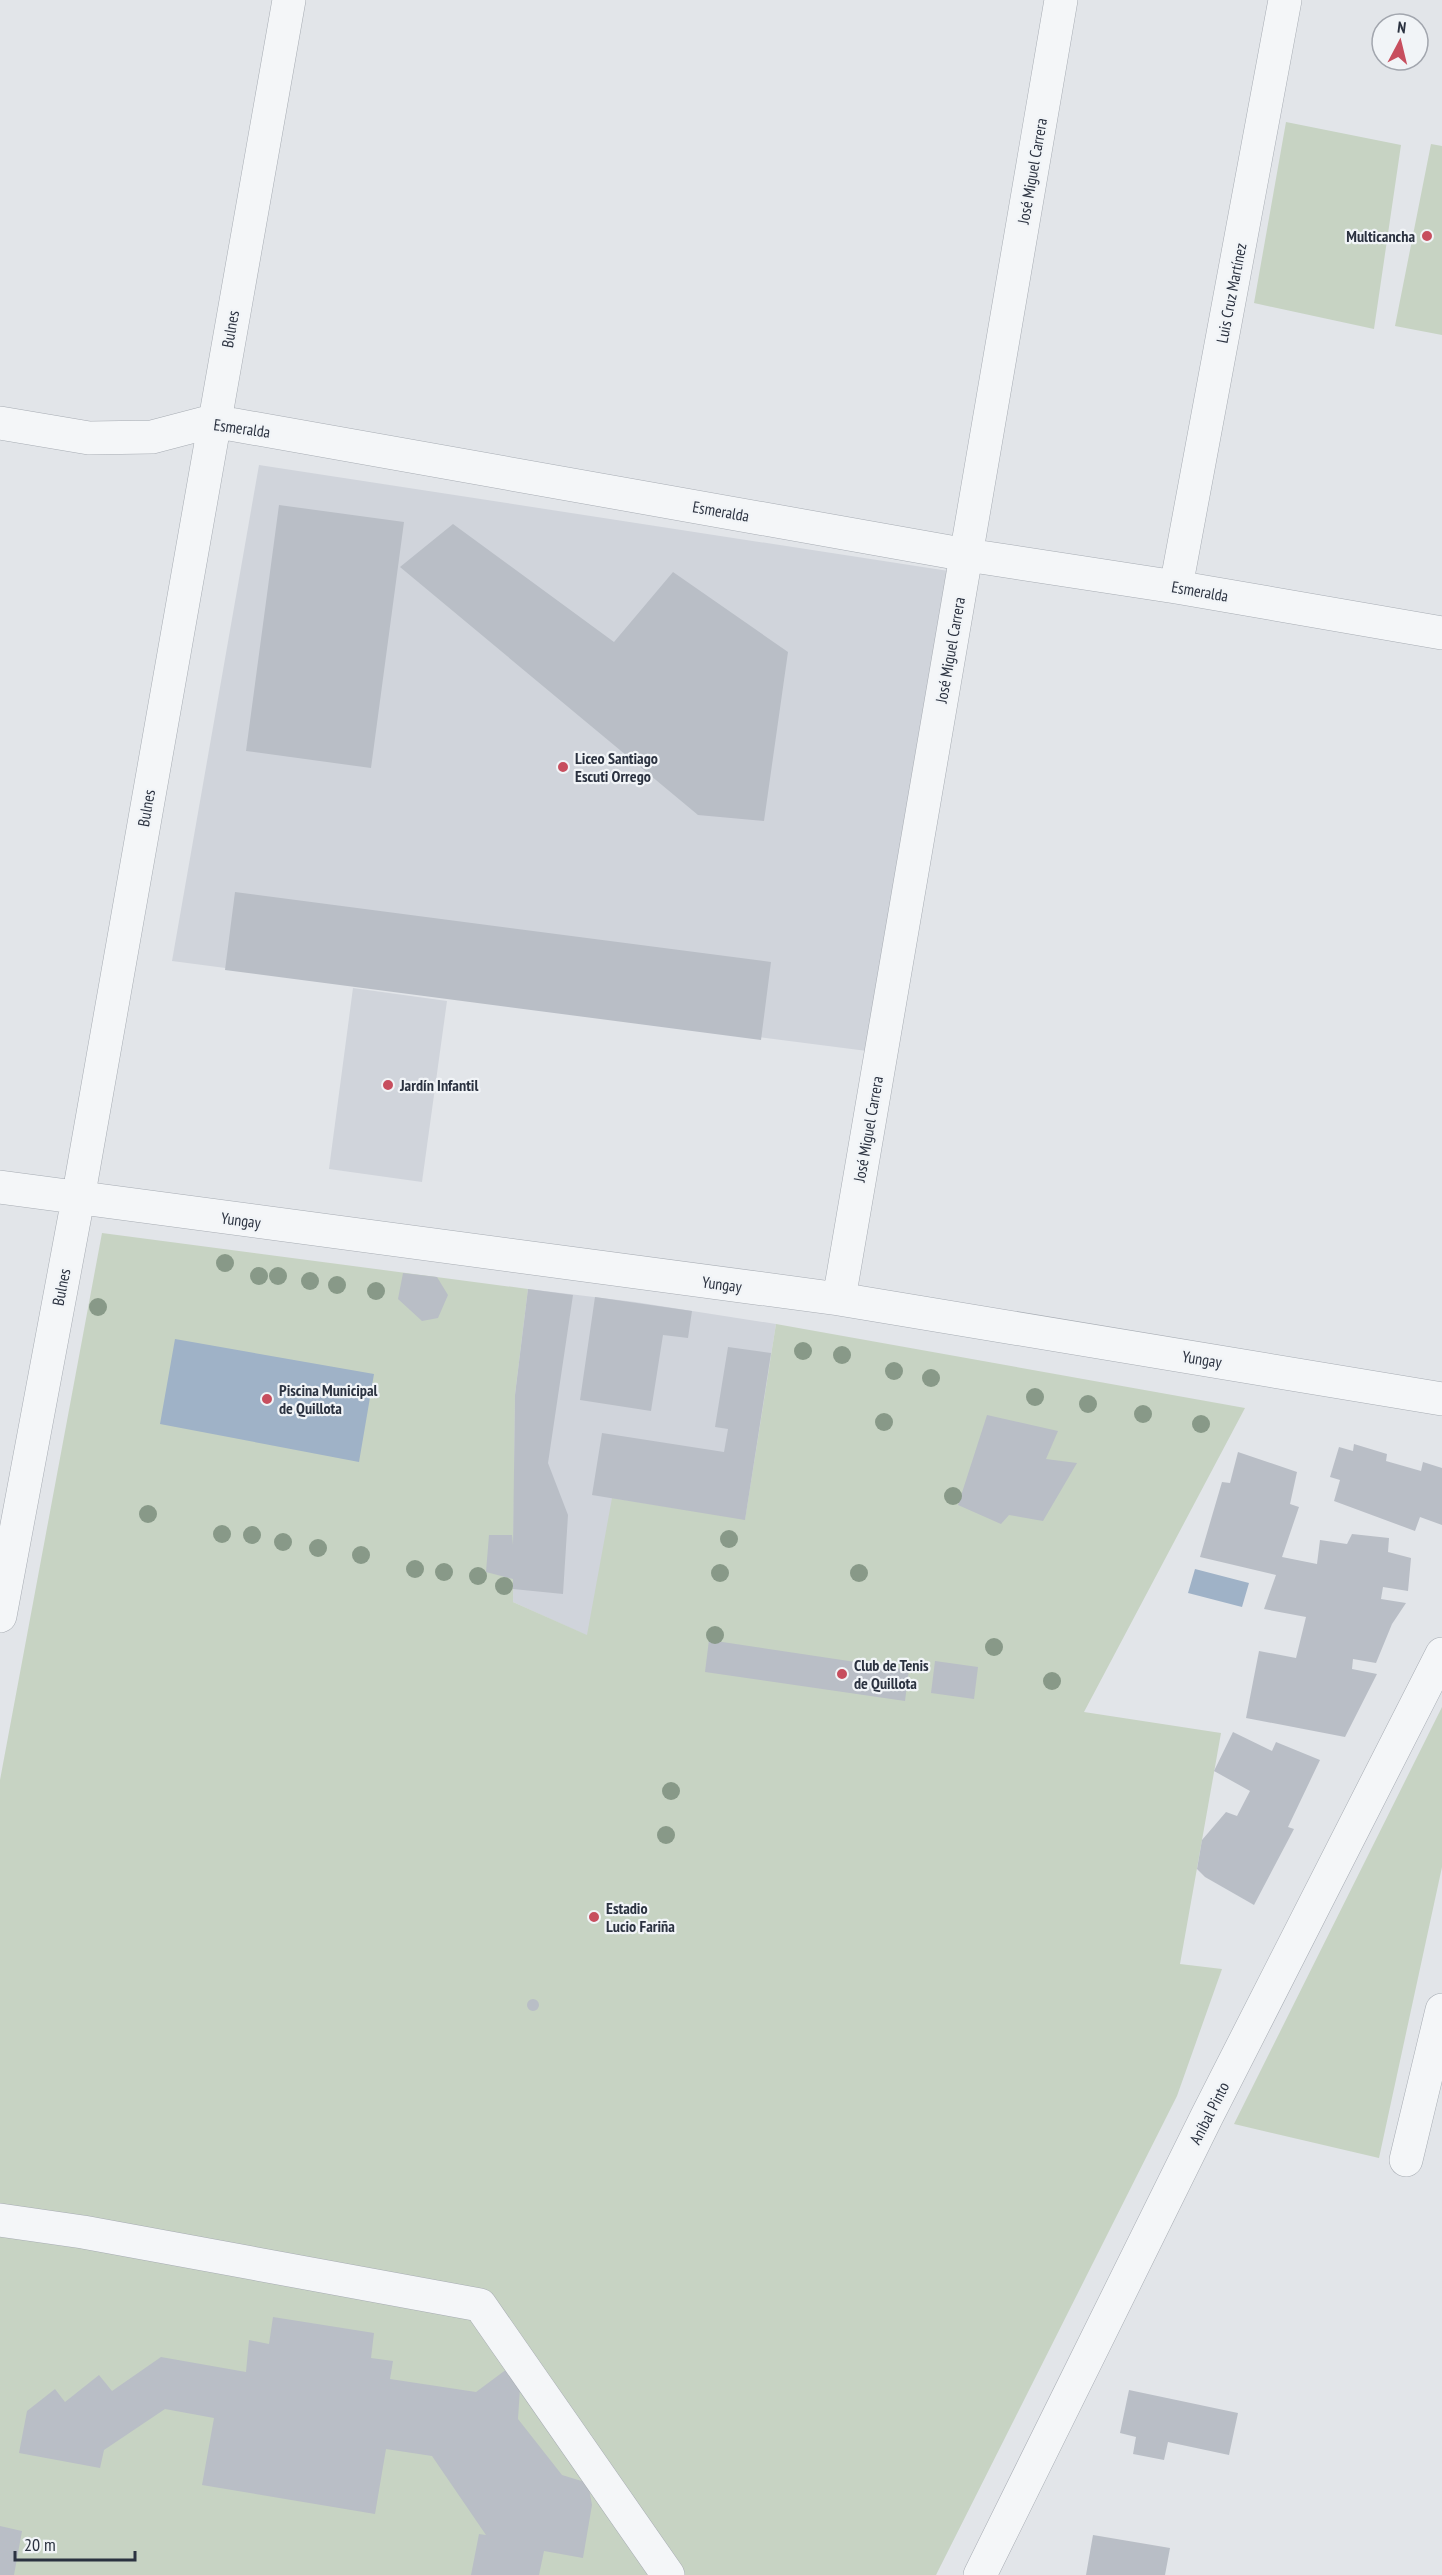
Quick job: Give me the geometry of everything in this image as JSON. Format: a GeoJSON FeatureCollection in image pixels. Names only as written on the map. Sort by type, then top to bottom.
{"type":"FeatureCollection","features":[{"type":"Feature","properties":{"kind":"street","name":"Bulnes"},"geometry":{"type":"LineString","coordinates":[[0,1616],[78,1199],[213,421],[289,0]]}},
{"type":"Feature","properties":{"kind":"street","name":"José Miguel Carrera"},"geometry":{"type":"LineString","coordinates":[[839,1299],[1061,0]]}},
{"type":"Feature","properties":{"kind":"street","name":"Luis Cruz Martínez"},"geometry":{"type":"LineString","coordinates":[[1176,587],[1285,0]]}},
{"type":"Feature","properties":{"kind":"street","name":"Esmeralda"},"geometry":{"type":"LineString","coordinates":[[0,423],[89,438],[152,437],[213,421],[967,555],[1176,587],[1442,633]]}},
{"type":"Feature","properties":{"kind":"street","name":"Yungay"},"geometry":{"type":"LineString","coordinates":[[0,1187],[839,1299],[1442,1399]]}},
{"type":"Feature","properties":{"kind":"street","name":"Aníbal Pinto"},"geometry":{"type":"LineString","coordinates":[[980,2575],[1207,2115],[1442,1654]]}},
{"type":"Feature","properties":{"kind":"street"},"geometry":{"type":"LineString","coordinates":[[1406,2160],[1435,2068],[1442,2010]]}},
{"type":"Feature","properties":{"kind":"street"},"geometry":{"type":"LineString","coordinates":[[0,2220],[83,2232],[480,2305],[668,2575]]}},
{"type":"Feature","properties":{"kind":"shaded area","name":"Liceo Santiago Escuti Orrego"},"geometry":{"type":"Polygon","coordinates":[[[259,465],[955,572],[867,1051],[172,961],[259,465]]]}},
{"type":"Feature","properties":{"kind":"shaded area","name":"Jardín Infantil"},"geometry":{"type":"Polygon","coordinates":[[[353,988],[447,1001],[422,1182],[329,1169],[353,988]]]}},
{"type":"Feature","properties":{"kind":"shaded area"},"geometry":{"type":"Polygon","coordinates":[[[528,1289],[635,1302],[776,1324],[745,1520],[714,1516],[588,1636],[513,1602],[515,1395],[528,1289]]]}},
{"type":"Feature","properties":{"kind":"green space"},"geometry":{"type":"Polygon","coordinates":[[[1286,122],[1401,145],[1374,329],[1254,303],[1286,122]]]}},
{"type":"Feature","properties":{"kind":"green space","name":"Multicancha"},"geometry":{"type":"Polygon","coordinates":[[[1431,144],[1442,146],[1442,335],[1395,326],[1431,144]]]}},
{"type":"Feature","properties":{"kind":"green space","name":"Estadio Lucio Fariña"},"geometry":{"type":"Polygon","coordinates":[[[102,1233],[528,1289],[515,1395],[513,1602],[587,1635],[612,1498],[745,1519],[776,1324],[1245,1408],[1084,1712],[1221,1733],[1180,1964],[1222,1969],[1177,2096],[936,2575],[0,2575],[0,1780],[102,1233]]]}},
{"type":"Feature","properties":{"kind":"green space"},"geometry":{"type":"Polygon","coordinates":[[[1442,1707],[1442,1867],[1379,2158],[1234,2124],[1442,1707]]]}},
{"type":"Feature","properties":{"kind":"water","name":"Piscina Municipal de Quillota"},"geometry":{"type":"Polygon","coordinates":[[[175,1339],[374,1374],[359,1462],[160,1424],[175,1339]]]}},
{"type":"Feature","properties":{"kind":"water"},"geometry":{"type":"Polygon","coordinates":[[[1195,1569],[1249,1583],[1242,1607],[1188,1593],[1195,1569]]]}},
{"type":"Feature","properties":{"kind":"building"},"geometry":{"type":"Polygon","coordinates":[[[279,505],[404,522],[371,768],[246,751],[279,505]]]}},
{"type":"Feature","properties":{"kind":"building"},"geometry":{"type":"Polygon","coordinates":[[[453,524],[614,642],[673,572],[788,652],[764,821],[698,815],[400,567],[453,524]]]}},
{"type":"Feature","properties":{"kind":"building"},"geometry":{"type":"Polygon","coordinates":[[[235,892],[771,962],[761,1040],[225,970],[235,892]]]}},
{"type":"Feature","properties":{"kind":"building"},"geometry":{"type":"Polygon","coordinates":[[[403,1273],[437,1277],[448,1295],[438,1318],[422,1321],[398,1299],[403,1273]]]}},
{"type":"Feature","properties":{"kind":"building"},"geometry":{"type":"Polygon","coordinates":[[[528,1289],[573,1295],[548,1463],[568,1515],[563,1594],[513,1589],[513,1579],[486,1572],[489,1535],[512,1535],[513,1545],[515,1395],[528,1289]]]}},
{"type":"Feature","properties":{"kind":"building"},"geometry":{"type":"Polygon","coordinates":[[[595,1297],[692,1311],[688,1338],[663,1335],[651,1411],[580,1400],[595,1297]]]}},
{"type":"Feature","properties":{"kind":"building"},"geometry":{"type":"Polygon","coordinates":[[[728,1347],[771,1353],[745,1520],[592,1495],[602,1433],[724,1452],[728,1429],[715,1427],[728,1347]]]}},
{"type":"Feature","properties":{"kind":"building"},"geometry":{"type":"Polygon","coordinates":[[[987,1415],[1058,1431],[1046,1459],[1077,1463],[1043,1521],[1009,1515],[1001,1524],[958,1505],[987,1415]]]}},
{"type":"Feature","properties":{"kind":"building"},"geometry":{"type":"Polygon","coordinates":[[[1354,1444],[1387,1454],[1386,1461],[1421,1471],[1423,1462],[1442,1468],[1442,1525],[1420,1517],[1415,1531],[1334,1501],[1340,1480],[1330,1477],[1339,1447],[1353,1451],[1354,1444]]]}},
{"type":"Feature","properties":{"kind":"building"},"geometry":{"type":"Polygon","coordinates":[[[1238,1452],[1297,1472],[1290,1504],[1299,1507],[1282,1557],[1317,1564],[1320,1540],[1347,1544],[1352,1534],[1389,1538],[1388,1552],[1411,1558],[1408,1591],[1383,1587],[1381,1599],[1406,1603],[1392,1624],[1376,1663],[1353,1659],[1352,1669],[1377,1674],[1345,1737],[1246,1718],[1259,1651],[1296,1658],[1306,1617],[1264,1609],[1276,1575],[1200,1557],[1222,1482],[1230,1483],[1238,1452]]]}},
{"type":"Feature","properties":{"kind":"building"},"geometry":{"type":"Polygon","coordinates":[[[709,1640],[909,1670],[905,1701],[705,1672],[709,1640]]]}},
{"type":"Feature","properties":{"kind":"building"},"geometry":{"type":"Polygon","coordinates":[[[935,1661],[978,1667],[974,1699],[931,1693],[935,1661]]]}},
{"type":"Feature","properties":{"kind":"building"},"geometry":{"type":"Polygon","coordinates":[[[1233,1732],[1272,1751],[1276,1742],[1320,1760],[1288,1827],[1294,1829],[1254,1905],[1205,1877],[1197,1869],[1202,1840],[1226,1812],[1237,1816],[1250,1791],[1214,1771],[1233,1732]]]}},
{"type":"Feature","properties":{"kind":"building"},"geometry":{"type":"Polygon","coordinates":[[[535,1999],[539,2005],[535,2011],[531,2011],[527,2003],[535,1999]]]}},
{"type":"Feature","properties":{"kind":"building"},"geometry":{"type":"Polygon","coordinates":[[[273,2317],[374,2333],[371,2358],[393,2361],[390,2379],[476,2392],[507,2369],[520,2388],[518,2419],[562,2475],[588,2483],[592,2505],[583,2558],[544,2551],[539,2575],[471,2575],[479,2534],[486,2535],[432,2456],[386,2449],[375,2514],[202,2485],[214,2418],[165,2409],[104,2450],[100,2468],[19,2453],[27,2411],[55,2389],[65,2402],[99,2375],[112,2391],[161,2357],[246,2372],[249,2340],[269,2344],[273,2317]]]}},
{"type":"Feature","properties":{"kind":"building"},"geometry":{"type":"Polygon","coordinates":[[[1129,2390],[1238,2413],[1229,2455],[1168,2442],[1164,2460],[1133,2454],[1136,2437],[1120,2433],[1129,2390]]]}},
{"type":"Feature","properties":{"kind":"building"},"geometry":{"type":"Polygon","coordinates":[[[0,2526],[22,2531],[14,2575],[0,2575],[0,2526]]]}},
{"type":"Feature","properties":{"kind":"building"},"geometry":{"type":"Polygon","coordinates":[[[1093,2535],[1170,2548],[1165,2575],[1086,2575],[1093,2535]]]}},
{"type":"Feature","properties":{"kind":"place","name":"Multicancha"},"geometry":{"type":"Point","coordinates":[1427,236]}},
{"type":"Feature","properties":{"kind":"place","name":"Liceo Santiago Escuti Orrego"},"geometry":{"type":"Point","coordinates":[563,767]}},
{"type":"Feature","properties":{"kind":"place","name":"Jardín Infantil"},"geometry":{"type":"Point","coordinates":[388,1085]}},
{"type":"Feature","properties":{"kind":"place","name":"Piscina Municipal de Quillota"},"geometry":{"type":"Point","coordinates":[267,1399]}},
{"type":"Feature","properties":{"kind":"place","name":"Club de Tenis de Quillota"},"geometry":{"type":"Point","coordinates":[842,1674]}},
{"type":"Feature","properties":{"kind":"place","name":"Estadio Lucio Fariña"},"geometry":{"type":"Point","coordinates":[594,1917]}}]}
